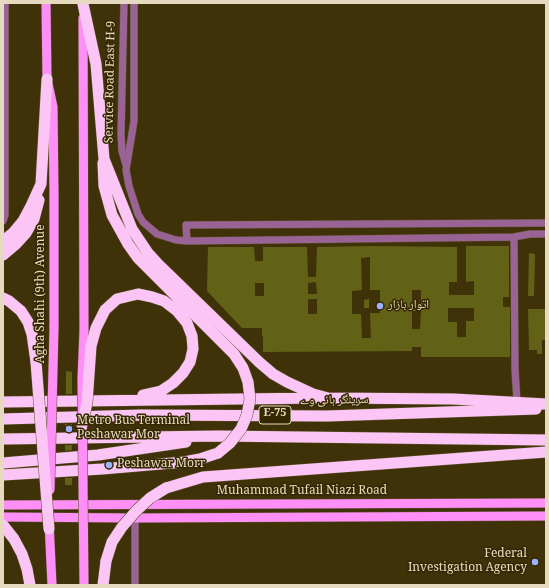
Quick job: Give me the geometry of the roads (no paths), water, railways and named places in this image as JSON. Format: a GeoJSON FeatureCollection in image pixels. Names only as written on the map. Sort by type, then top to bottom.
{"type":"FeatureCollection","features":[{"type":"Feature","properties":{"kind":"highway"},"geometry":{"type":"LineString","coordinates":[[3,475],[102,470],[200,459],[218,452],[230,443],[241,429],[247,415],[250,399],[248,382],[243,368],[234,354],[138,258],[128,244],[112,214],[104,186],[104,159],[96,64],[83,4]]}},
{"type":"Feature","properties":{"kind":"highway"},"geometry":{"type":"LineString","coordinates":[[3,255],[26,233],[34,219],[39,203],[46,79]]}},
{"type":"Feature","properties":{"kind":"highway"},"geometry":{"type":"LineString","coordinates":[[104,159],[132,229],[148,253],[158,264],[273,374],[300,388],[328,398]]}},
{"type":"Feature","properties":{"kind":"highway"},"geometry":{"type":"LineString","coordinates":[[3,242],[13,233],[23,220],[32,206],[41,184]]}},
{"type":"Feature","properties":{"kind":"highway"},"geometry":{"type":"LineString","coordinates":[[82,425],[87,403],[91,346],[96,328],[105,310],[118,300],[129,296],[138,294],[152,296],[164,301],[177,311],[187,323],[192,336],[193,349],[190,362],[183,373],[173,383],[161,391],[119,400]]}},
{"type":"Feature","properties":{"kind":"highway"},"geometry":{"type":"LineString","coordinates":[[3,298],[21,311],[28,322],[32,334],[36,362],[49,529]]}},
{"type":"Feature","properties":{"kind":"highway"},"geometry":{"type":"LineString","coordinates":[[3,402],[454,398],[546,404]]}},
{"type":"Feature","properties":{"kind":"highway","name":"سرینگر ہائی وے"},"geometry":{"type":"LineString","coordinates":[[3,419],[141,415],[327,416],[510,411],[546,408]]}},
{"type":"Feature","properties":{"kind":"highway"},"geometry":{"type":"LineString","coordinates":[[3,463],[98,455],[218,436]]}},
{"type":"Feature","properties":{"kind":"highway","name":"E-75"},"geometry":{"type":"LineString","coordinates":[[3,439],[218,436],[546,440]]}},
{"type":"Feature","properties":{"kind":"highway"},"geometry":{"type":"LineString","coordinates":[[103,585],[106,561],[112,542],[122,527],[136,511],[150,498],[166,488],[202,477],[546,452]]}},
{"type":"Feature","properties":{"kind":"highway"},"geometry":{"type":"LineString","coordinates":[[3,525],[14,539],[22,554],[30,585]]}},
{"type":"Feature","properties":{"kind":"main road","name":"Agha Shahi (9th) Avenue"},"geometry":{"type":"LineString","coordinates":[[46,3],[46,79],[52,107],[54,193],[54,328],[49,529],[52,585]]}},
{"type":"Feature","properties":{"kind":"main road"},"geometry":{"type":"LineString","coordinates":[[83,4],[84,331],[82,425],[84,585]]}},
{"type":"Feature","properties":{"kind":"main road"},"geometry":{"type":"LineString","coordinates":[[418,503],[418,517]]}},
{"type":"Feature","properties":{"kind":"main road","name":"Muhammad Tufail Niazi Road"},"geometry":{"type":"LineString","coordinates":[[3,505],[546,503]]}},
{"type":"Feature","properties":{"kind":"main road"},"geometry":{"type":"LineString","coordinates":[[3,517],[139,518],[546,516]]}},
{"type":"Feature","properties":{"kind":"street"},"geometry":{"type":"LineString","coordinates":[[3,221],[5,215],[5,3]]}},
{"type":"Feature","properties":{"kind":"street","name":"Service Road East H-9"},"geometry":{"type":"LineString","coordinates":[[124,3],[121,134],[122,152],[126,165]]}},
{"type":"Feature","properties":{"kind":"street","name":"Service Road East H-9"},"geometry":{"type":"LineString","coordinates":[[126,165],[132,139],[134,121],[134,3]]}},
{"type":"Feature","properties":{"kind":"street"},"geometry":{"type":"LineString","coordinates":[[126,165],[128,186],[138,214],[143,222],[149,229],[157,234],[176,240],[514,237],[530,234],[546,234]]}},
{"type":"Feature","properties":{"kind":"street"},"geometry":{"type":"LineString","coordinates":[[187,240],[186,225],[546,223]]}},
{"type":"Feature","properties":{"kind":"street"},"geometry":{"type":"LineString","coordinates":[[514,237],[515,369],[517,402]]}},
{"type":"Feature","properties":{"kind":"street"},"geometry":{"type":"LineString","coordinates":[[134,585],[139,518],[135,505]]}},
{"type":"Feature","properties":{"kind":"place","name":"اتوار بازار"},"geometry":{"type":"Point","coordinates":[380,306]}},
{"type":"Feature","properties":{"kind":"place","name":"Metro Bus Terminal Peshawar Mor"},"geometry":{"type":"Point","coordinates":[69,429]}},
{"type":"Feature","properties":{"kind":"place","name":"Peshawar Morr"},"geometry":{"type":"Point","coordinates":[109,465]}},
{"type":"Feature","properties":{"kind":"place","name":"Federal Investigation Agency"},"geometry":{"type":"Point","coordinates":[535,562]}}]}
